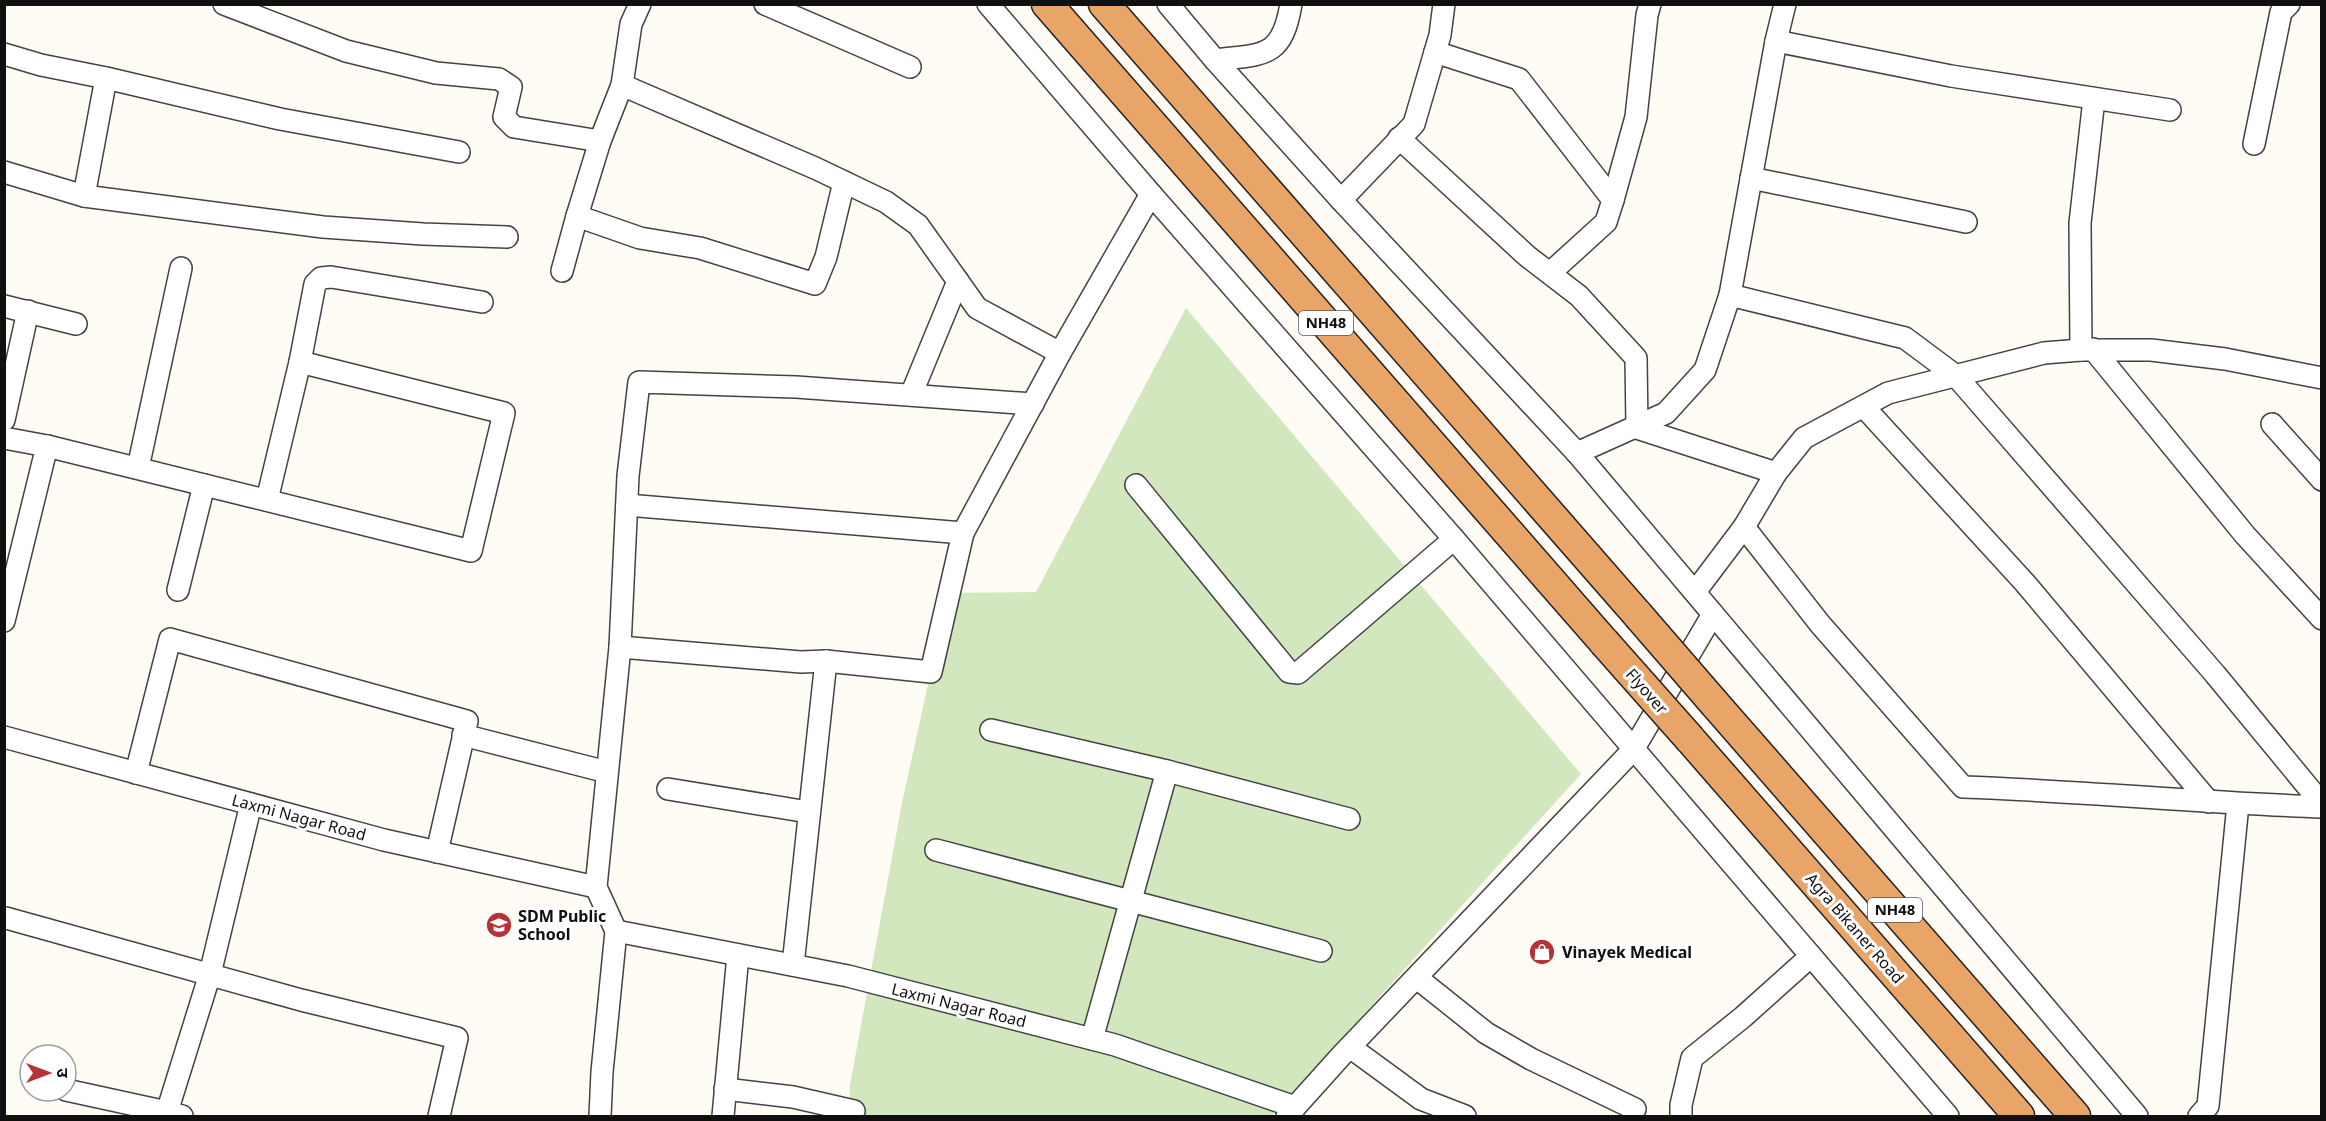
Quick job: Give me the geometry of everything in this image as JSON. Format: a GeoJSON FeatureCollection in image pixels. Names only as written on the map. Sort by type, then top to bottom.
{"type":"FeatureCollection","features":[{"type":"Feature","properties":{"kind":"highway","name":"Flyover"},"geometry":{"type":"LineString","coordinates":[[1047,4],[1690,739]]}},
{"type":"Feature","properties":{"kind":"highway","name":"NH48"},"geometry":{"type":"LineString","coordinates":[[1104,4],[2075,1116]]}},
{"type":"Feature","properties":{"kind":"highway","name":"Agra Bikaner Road"},"geometry":{"type":"LineString","coordinates":[[1690,739],[2019,1116]]}},
{"type":"Feature","properties":{"kind":"street"},"geometry":{"type":"LineString","coordinates":[[224,4],[346,51],[436,73],[499,79],[511,87],[504,117],[514,127],[600,141]]}},
{"type":"Feature","properties":{"kind":"street"},"geometry":{"type":"LineString","coordinates":[[765,4],[910,68]]}},
{"type":"Feature","properties":{"kind":"street"},"geometry":{"type":"LineString","coordinates":[[988,4],[1151,194],[1454,539],[1948,1116]]}},
{"type":"Feature","properties":{"kind":"street"},"geometry":{"type":"LineString","coordinates":[[1168,4],[1215,60],[1341,200],[1577,453],[2137,1116]]}},
{"type":"Feature","properties":{"kind":"street"},"geometry":{"type":"LineString","coordinates":[[1215,60],[1270,51],[1283,38],[1290,4]]}},
{"type":"Feature","properties":{"kind":"street"},"geometry":{"type":"LineString","coordinates":[[1341,200],[1414,124],[1435,52],[1444,4]]}},
{"type":"Feature","properties":{"kind":"street"},"geometry":{"type":"LineString","coordinates":[[1550,273],[1606,222],[1636,117],[1650,4]]}},
{"type":"Feature","properties":{"kind":"street"},"geometry":{"type":"LineString","coordinates":[[1577,453],[1666,413],[1705,370],[1730,295],[1776,41],[1785,4]]}},
{"type":"Feature","properties":{"kind":"street"},"geometry":{"type":"LineString","coordinates":[[2254,144],[2282,12],[2289,4]]}},
{"type":"Feature","properties":{"kind":"street"},"geometry":{"type":"LineString","coordinates":[[562,271],[600,141],[622,85],[631,24],[637,5]]}},
{"type":"Feature","properties":{"kind":"street"},"geometry":{"type":"LineString","coordinates":[[1776,41],[1951,76],[2170,110]]}},
{"type":"Feature","properties":{"kind":"street"},"geometry":{"type":"LineString","coordinates":[[1435,52],[1519,79],[1613,200]]}},
{"type":"Feature","properties":{"kind":"street"},"geometry":{"type":"LineString","coordinates":[[4,54],[41,65],[280,119],[459,152]]}},
{"type":"Feature","properties":{"kind":"street"},"geometry":{"type":"LineString","coordinates":[[84,196],[106,78]]}},
{"type":"Feature","properties":{"kind":"street"},"geometry":{"type":"LineString","coordinates":[[622,85],[886,202],[918,225],[978,308],[1060,353]]}},
{"type":"Feature","properties":{"kind":"street"},"geometry":{"type":"LineString","coordinates":[[2094,99],[2080,223],[2087,349],[2245,535],[2322,619]]}},
{"type":"Feature","properties":{"kind":"street"},"geometry":{"type":"LineString","coordinates":[[1399,138],[1527,256],[1580,296],[1636,358],[1637,428]]}},
{"type":"Feature","properties":{"kind":"street"},"geometry":{"type":"LineString","coordinates":[[4,172],[84,196],[323,227],[507,237]]}},
{"type":"Feature","properties":{"kind":"street"},"geometry":{"type":"LineString","coordinates":[[1751,178],[1966,222]]}},
{"type":"Feature","properties":{"kind":"street"},"geometry":{"type":"LineString","coordinates":[[577,216],[640,238],[700,248],[815,284],[826,257],[844,182]]}},
{"type":"Feature","properties":{"kind":"street"},"geometry":{"type":"LineString","coordinates":[[620,647],[801,662],[826,661],[931,672],[963,533],[1060,353],[1151,194]]}},
{"type":"Feature","properties":{"kind":"street"},"geometry":{"type":"LineString","coordinates":[[138,468],[181,268]]}},
{"type":"Feature","properties":{"kind":"street"},"geometry":{"type":"LineString","coordinates":[[267,500],[300,362],[315,284],[321,278],[331,276],[482,302]]}},
{"type":"Feature","properties":{"kind":"street"},"geometry":{"type":"LineString","coordinates":[[911,395],[958,281]]}},
{"type":"Feature","properties":{"kind":"street"},"geometry":{"type":"LineString","coordinates":[[1730,295],[1905,338],[1956,376],[2215,674],[2322,805]]}},
{"type":"Feature","properties":{"kind":"street"},"geometry":{"type":"LineString","coordinates":[[4,306],[76,324]]}},
{"type":"Feature","properties":{"kind":"street"},"geometry":{"type":"LineString","coordinates":[[4,420],[28,311]]}},
{"type":"Feature","properties":{"kind":"street"},"geometry":{"type":"LineString","coordinates":[[1695,592],[1744,527],[1776,473],[1804,438],[1888,393],[2044,353],[2087,349],[2151,350],[2225,359],[2322,378]]}},
{"type":"Feature","properties":{"kind":"street"},"geometry":{"type":"LineString","coordinates":[[4,438],[138,468],[471,551],[504,413],[300,362]]}},
{"type":"Feature","properties":{"kind":"street"},"geometry":{"type":"LineString","coordinates":[[600,1116],[602,1072],[616,932],[596,888],[620,647],[627,505],[639,382],[796,387],[1033,404]]}},
{"type":"Feature","properties":{"kind":"street"},"geometry":{"type":"LineString","coordinates":[[1864,407],[2025,583],[2209,802]]}},
{"type":"Feature","properties":{"kind":"street"},"geometry":{"type":"LineString","coordinates":[[2272,424],[2322,480]]}},
{"type":"Feature","properties":{"kind":"street"},"geometry":{"type":"LineString","coordinates":[[1637,428],[1776,473]]}},
{"type":"Feature","properties":{"kind":"street"},"geometry":{"type":"LineString","coordinates":[[4,621],[47,446]]}},
{"type":"Feature","properties":{"kind":"street"},"geometry":{"type":"LineString","coordinates":[[178,590],[204,485]]}},
{"type":"Feature","properties":{"kind":"street"},"geometry":{"type":"LineString","coordinates":[[1136,485],[1289,672],[1298,673],[1454,539]]}},
{"type":"Feature","properties":{"kind":"street"},"geometry":{"type":"LineString","coordinates":[[627,505],[963,533]]}},
{"type":"Feature","properties":{"kind":"street"},"geometry":{"type":"LineString","coordinates":[[1744,527],[1820,624],[1963,787],[2046,790],[2238,804],[2322,805]]}},
{"type":"Feature","properties":{"kind":"street"},"geometry":{"type":"LineString","coordinates":[[1291,1112],[1633,750],[1713,614]]}},
{"type":"Feature","properties":{"kind":"street"},"geometry":{"type":"LineString","coordinates":[[136,772],[170,639],[467,721],[437,852]]}},
{"type":"Feature","properties":{"kind":"street"},"geometry":{"type":"LineString","coordinates":[[793,965],[826,661]]}},
{"type":"Feature","properties":{"kind":"street"},"geometry":{"type":"LineString","coordinates":[[991,730],[1167,771],[1349,819]]}},
{"type":"Feature","properties":{"kind":"street"},"geometry":{"type":"LineString","coordinates":[[464,735],[607,772]]}},
{"type":"Feature","properties":{"kind":"street","name":"Laxmi Nagar Road"},"geometry":{"type":"LineString","coordinates":[[4,737],[384,840],[596,888]]}},
{"type":"Feature","properties":{"kind":"street"},"geometry":{"type":"LineString","coordinates":[[1092,1039],[1167,771]]}},
{"type":"Feature","properties":{"kind":"street"},"geometry":{"type":"LineString","coordinates":[[668,789],[808,812]]}},
{"type":"Feature","properties":{"kind":"street"},"geometry":{"type":"LineString","coordinates":[[78,1093],[175,1114],[251,804]]}},
{"type":"Feature","properties":{"kind":"street"},"geometry":{"type":"LineString","coordinates":[[2199,1116],[2208,1106],[2238,804]]}},
{"type":"Feature","properties":{"kind":"street"},"geometry":{"type":"LineString","coordinates":[[936,850],[1321,951]]}},
{"type":"Feature","properties":{"kind":"street"},"geometry":{"type":"LineString","coordinates":[[6,918],[302,1000],[457,1038],[438,1116]]}},
{"type":"Feature","properties":{"kind":"street","name":"Laxmi Nagar Road"},"geometry":{"type":"LineString","coordinates":[[616,932],[848,976],[1115,1045],[1291,1112]]}},
{"type":"Feature","properties":{"kind":"street"},"geometry":{"type":"LineString","coordinates":[[723,1116],[738,955]]}},
{"type":"Feature","properties":{"kind":"street"},"geometry":{"type":"LineString","coordinates":[[1681,1116],[1681,1105],[1692,1058],[1743,1017],[1811,956]]}},
{"type":"Feature","properties":{"kind":"street"},"geometry":{"type":"LineString","coordinates":[[1417,978],[1486,1033],[1531,1059],[1635,1109]]}},
{"type":"Feature","properties":{"kind":"street"},"geometry":{"type":"LineString","coordinates":[[1350,1047],[1420,1099],[1427,1110],[1465,1116]]}},
{"type":"Feature","properties":{"kind":"street"},"geometry":{"type":"LineString","coordinates":[[725,1089],[793,1096],[854,1111]]}},
{"type":"Feature","properties":{"kind":"green space"},"geometry":{"type":"Polygon","coordinates":[[[1186,308],[1581,774],[1272,1116],[849,1116],[850,1085],[902,803],[948,593],[1036,592],[1186,308]]]}},
{"type":"Feature","properties":{"kind":"place","name":"SDM Public School"},"geometry":{"type":"Point","coordinates":[499,925]}},
{"type":"Feature","properties":{"kind":"place","name":"Vinayek Medical"},"geometry":{"type":"Point","coordinates":[1542,952]}}]}
